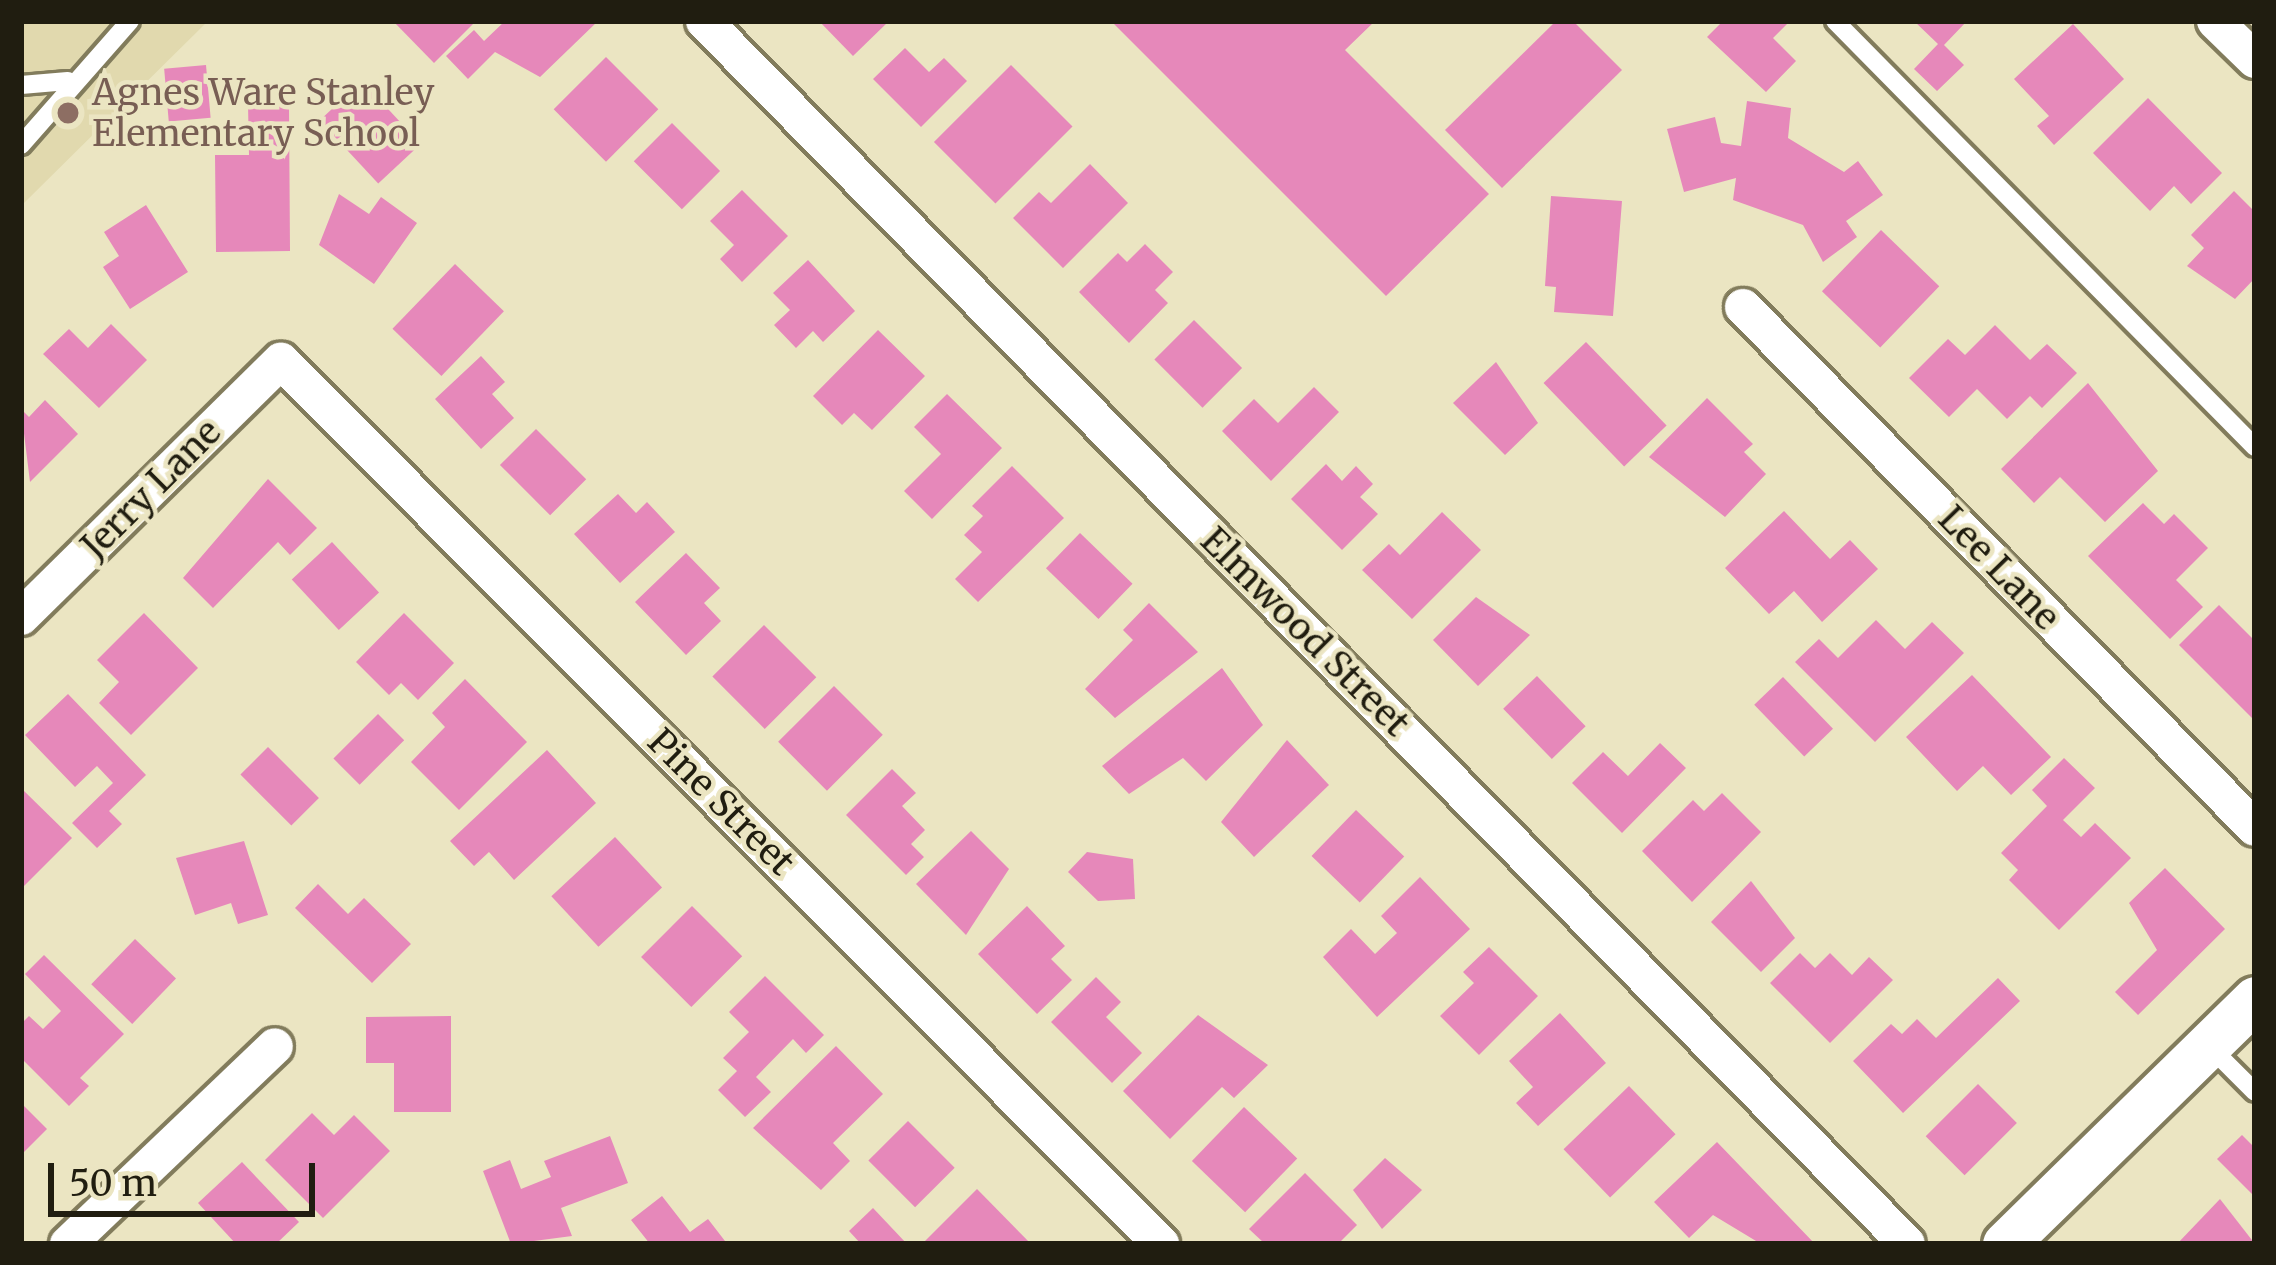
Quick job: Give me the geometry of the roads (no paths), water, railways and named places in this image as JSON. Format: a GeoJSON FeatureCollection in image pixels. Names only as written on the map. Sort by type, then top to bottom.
{"type":"FeatureCollection","features":[{"type":"Feature","properties":{"kind":"street","name":"Elmwood Street"},"geometry":{"type":"LineString","coordinates":[[704,21],[1907,1244]]}},
{"type":"Feature","properties":{"kind":"street"},"geometry":{"type":"LineString","coordinates":[[2215,21],[2255,60]]}},
{"type":"Feature","properties":{"kind":"street","name":"Lee Lane"},"geometry":{"type":"LineString","coordinates":[[1743,307],[2255,828]]}},
{"type":"Feature","properties":{"kind":"street","name":"Jerry Lane"},"geometry":{"type":"LineString","coordinates":[[21,616],[281,361]]}},
{"type":"Feature","properties":{"kind":"street","name":"Pine Street"},"geometry":{"type":"LineString","coordinates":[[281,361],[1161,1244]]}},
{"type":"Feature","properties":{"kind":"street"},"geometry":{"type":"LineString","coordinates":[[2005,1244],[2255,999]]}},
{"type":"Feature","properties":{"kind":"street"},"geometry":{"type":"LineString","coordinates":[[68,1244],[275,1046]]}},
{"type":"Feature","properties":{"kind":"lane"},"geometry":{"type":"LineString","coordinates":[[21,145],[68,81],[130,21]]}},
{"type":"Feature","properties":{"kind":"lane"},"geometry":{"type":"LineString","coordinates":[[1835,21],[2255,447]]}},
{"type":"Feature","properties":{"kind":"lane"},"geometry":{"type":"LineString","coordinates":[[21,85],[68,81]]}},
{"type":"Feature","properties":{"kind":"lane"},"geometry":{"type":"LineString","coordinates":[[2208,1045],[2255,1092]]}},
{"type":"Feature","properties":{"kind":"place","name":"Agnes Ware Stanley Elementary School"},"geometry":{"type":"Point","coordinates":[68,113]}}]}
